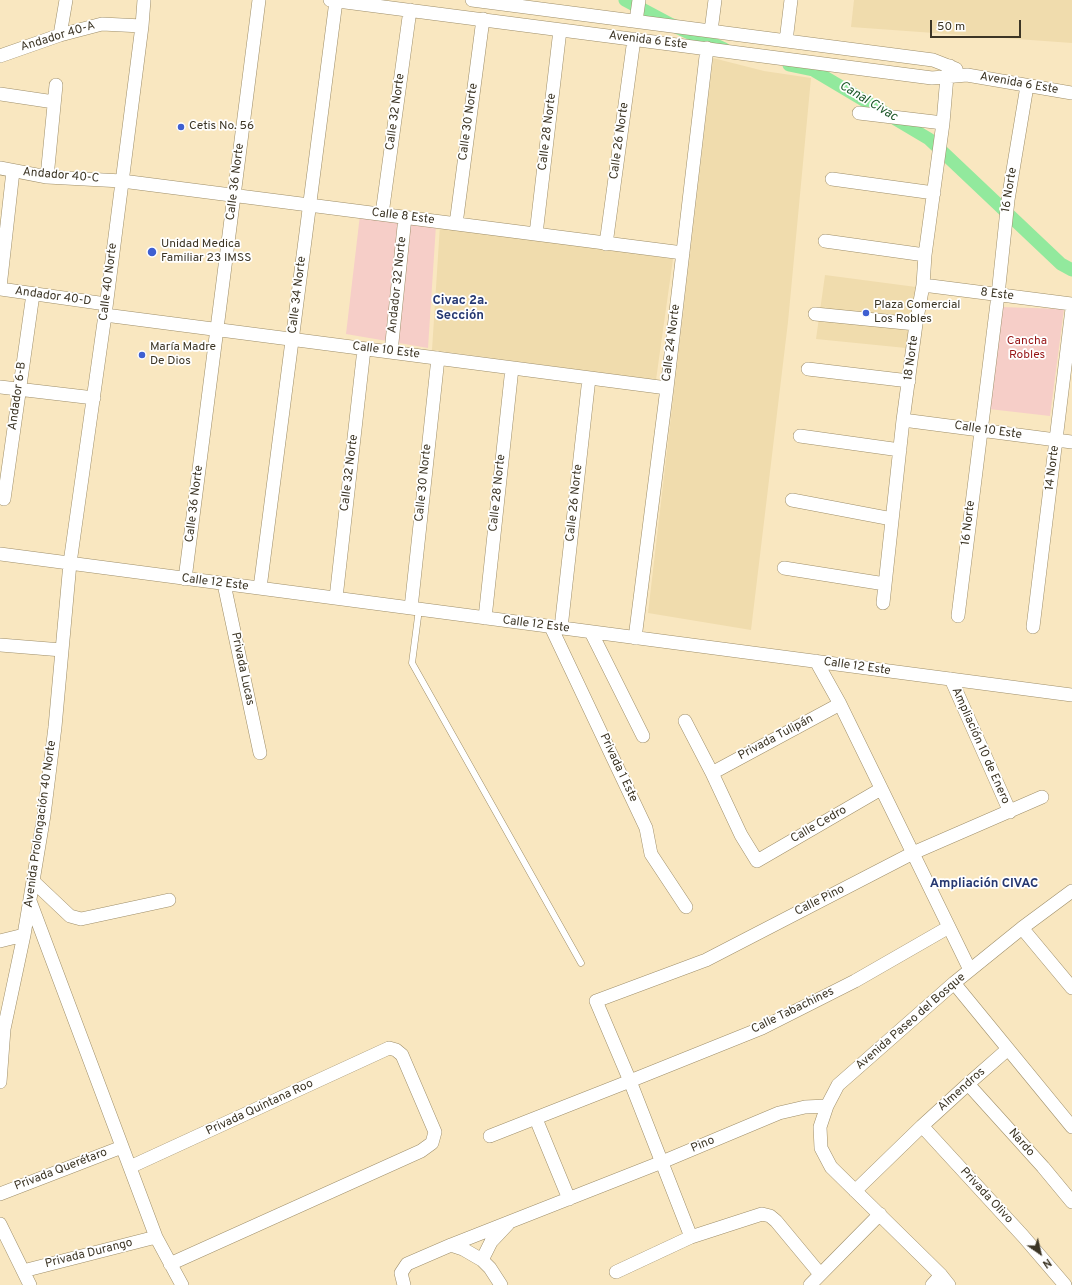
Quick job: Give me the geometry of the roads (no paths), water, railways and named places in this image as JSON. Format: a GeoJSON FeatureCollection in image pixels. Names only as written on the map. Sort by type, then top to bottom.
{"type":"FeatureCollection","features":[{"type":"Feature","properties":{"kind":"street"},"geometry":{"type":"LineString","coordinates":[[60,35],[66,0]]}},
{"type":"Feature","properties":{"kind":"street","name":"Calle 40 Norte"},"geometry":{"type":"LineString","coordinates":[[70,563],[94,398],[142,26],[144,0]]}},
{"type":"Feature","properties":{"kind":"street","name":"Calle 36 Norte"},"geometry":{"type":"LineString","coordinates":[[185,579],[259,0]]}},
{"type":"Feature","properties":{"kind":"street","name":"Avenida 6 Este"},"geometry":{"type":"LineString","coordinates":[[333,0],[932,78],[949,71]]}},
{"type":"Feature","properties":{"kind":"street","name":"Calle 34 Norte"},"geometry":{"type":"LineString","coordinates":[[260,588],[309,205],[333,0]]}},
{"type":"Feature","properties":{"kind":"street","name":"Avenida 6 Este"},"geometry":{"type":"LineString","coordinates":[[472,0],[489,1],[532,8],[562,6],[636,22],[932,60],[949,71],[1072,93]]}},
{"type":"Feature","properties":{"kind":"street"},"geometry":{"type":"LineString","coordinates":[[636,22],[639,0]]}},
{"type":"Feature","properties":{"kind":"street"},"geometry":{"type":"LineString","coordinates":[[711,31],[715,0]]}},
{"type":"Feature","properties":{"kind":"street"},"geometry":{"type":"LineString","coordinates":[[786,41],[791,0]]}},
{"type":"Feature","properties":{"kind":"street"},"geometry":{"type":"LineString","coordinates":[[532,8],[532,26]]}},
{"type":"Feature","properties":{"kind":"street","name":"Calle 32 Norte"},"geometry":{"type":"LineString","coordinates":[[382,214],[410,10]]}},
{"type":"Feature","properties":{"kind":"street","name":"Calle 30 Norte"},"geometry":{"type":"LineString","coordinates":[[456,224],[483,20]]}},
{"type":"Feature","properties":{"kind":"street","name":"Andador 40-A"},"geometry":{"type":"LineString","coordinates":[[0,56],[60,35],[102,24],[142,26]]}},
{"type":"Feature","properties":{"kind":"street","name":"Calle 28 Norte"},"geometry":{"type":"LineString","coordinates":[[536,234],[560,30]]}},
{"type":"Feature","properties":{"kind":"street","name":"Calle 26 Norte"},"geometry":{"type":"LineString","coordinates":[[606,244],[634,39]]}},
{"type":"Feature","properties":{"kind":"street"},"geometry":{"type":"LineString","coordinates":[[805,61],[807,44]]}},
{"type":"Feature","properties":{"kind":"street","name":"Calle 24 Norte"},"geometry":{"type":"LineString","coordinates":[[635,638],[667,388],[707,48]]}},
{"type":"Feature","properties":{"kind":"street","name":"18 Norte"},"geometry":{"type":"LineString","coordinates":[[883,603],[903,420],[916,324],[923,285],[925,255],[949,71]]}},
{"type":"Feature","properties":{"kind":"street"},"geometry":{"type":"LineString","coordinates":[[47,177],[56,85]]}},
{"type":"Feature","properties":{"kind":"street","name":"16 Norte"},"geometry":{"type":"LineString","coordinates":[[958,616],[998,295],[1004,229],[1027,86]]}},
{"type":"Feature","properties":{"kind":"street"},"geometry":{"type":"LineString","coordinates":[[0,94],[54,102]]}},
{"type":"Feature","properties":{"kind":"street"},"geometry":{"type":"LineString","coordinates":[[860,113],[943,123]]}},
{"type":"Feature","properties":{"kind":"street","name":"Andador 40-C"},"geometry":{"type":"LineString","coordinates":[[0,168],[47,177],[122,181]]}},
{"type":"Feature","properties":{"kind":"street"},"geometry":{"type":"LineString","coordinates":[[0,288],[13,171]]}},
{"type":"Feature","properties":{"kind":"street"},"geometry":{"type":"LineString","coordinates":[[832,179],[934,193]]}},
{"type":"Feature","properties":{"kind":"street","name":"Calle 8 Este"},"geometry":{"type":"LineString","coordinates":[[122,181],[683,253]]}},
{"type":"Feature","properties":{"kind":"street","name":"Andador 32 Norte"},"geometry":{"type":"LineString","coordinates":[[391,352],[405,217]]}},
{"type":"Feature","properties":{"kind":"street"},"geometry":{"type":"LineString","coordinates":[[825,241],[925,255]]}},
{"type":"Feature","properties":{"kind":"street","name":"8 Este"},"geometry":{"type":"LineString","coordinates":[[923,285],[1072,304]]}},
{"type":"Feature","properties":{"kind":"street","name":"Andador 40-D"},"geometry":{"type":"LineString","coordinates":[[0,288],[105,310]]}},
{"type":"Feature","properties":{"kind":"street","name":"Andador 6-B"},"geometry":{"type":"LineString","coordinates":[[4,499],[33,294]]}},
{"type":"Feature","properties":{"kind":"street","name":"14 Norte"},"geometry":{"type":"LineString","coordinates":[[1033,627],[1072,309]]}},
{"type":"Feature","properties":{"kind":"street","name":"Calle 10 Este"},"geometry":{"type":"LineString","coordinates":[[105,310],[217,330],[667,388]]}},
{"type":"Feature","properties":{"kind":"street"},"geometry":{"type":"LineString","coordinates":[[815,314],[916,324]]}},
{"type":"Feature","properties":{"kind":"street","name":"Calle 32 Norte"},"geometry":{"type":"LineString","coordinates":[[336,598],[364,349]]}},
{"type":"Feature","properties":{"kind":"street","name":"Calle 30 Norte"},"geometry":{"type":"LineString","coordinates":[[415,609],[438,358]]}},
{"type":"Feature","properties":{"kind":"street","name":"Calle 28 Norte"},"geometry":{"type":"LineString","coordinates":[[485,618],[512,368]]}},
{"type":"Feature","properties":{"kind":"street"},"geometry":{"type":"LineString","coordinates":[[808,369],[908,381]]}},
{"type":"Feature","properties":{"kind":"street","name":"Calle 26 Norte"},"geometry":{"type":"LineString","coordinates":[[556,627],[589,378]]}},
{"type":"Feature","properties":{"kind":"street"},"geometry":{"type":"LineString","coordinates":[[0,386],[94,398]]}},
{"type":"Feature","properties":{"kind":"street","name":"Calle 10 Este"},"geometry":{"type":"LineString","coordinates":[[903,420],[1072,442]]}},
{"type":"Feature","properties":{"kind":"street"},"geometry":{"type":"LineString","coordinates":[[800,436],[900,450]]}},
{"type":"Feature","properties":{"kind":"street"},"geometry":{"type":"LineString","coordinates":[[792,500],[892,519]]}},
{"type":"Feature","properties":{"kind":"street","name":"Calle 12 Este"},"geometry":{"type":"LineString","coordinates":[[0,554],[1072,695]]}},
{"type":"Feature","properties":{"kind":"street","name":"Avenida Prolongación 40 Norte"},"geometry":{"type":"LineString","coordinates":[[0,1082],[2,1030],[24,934],[34,882],[44,814],[55,727],[70,563]]}},
{"type":"Feature","properties":{"kind":"street"},"geometry":{"type":"LineString","coordinates":[[784,568],[885,584]]}},
{"type":"Feature","properties":{"kind":"street","name":"Privada Lucas"},"geometry":{"type":"LineString","coordinates":[[224,584],[260,753]]}},
{"type":"Feature","properties":{"kind":"street","name":"Privada 1 Este"},"geometry":{"type":"LineString","coordinates":[[556,627],[646,828],[651,854],[686,907]]}},
{"type":"Feature","properties":{"kind":"street"},"geometry":{"type":"LineString","coordinates":[[591,632],[643,736]]}},
{"type":"Feature","properties":{"kind":"street"},"geometry":{"type":"LineString","coordinates":[[0,644],[62,650]]}},
{"type":"Feature","properties":{"kind":"street","name":"Avenida Paseo del Bosque"},"geometry":{"type":"LineString","coordinates":[[816,662],[840,704],[970,970],[838,1085],[827,1106],[820,1126],[821,1148],[831,1166],[880,1214],[941,1282]]}},
{"type":"Feature","properties":{"kind":"street","name":"Ampliación 10 de Enero"},"geometry":{"type":"LineString","coordinates":[[951,679],[1010,812]]}},
{"type":"Feature","properties":{"kind":"street","name":"Privada Tulipán"},"geometry":{"type":"LineString","coordinates":[[712,773],[840,704]]}},
{"type":"Feature","properties":{"kind":"street"},"geometry":{"type":"LineString","coordinates":[[686,721],[712,773]]}},
{"type":"Feature","properties":{"kind":"street","name":"Calle Cedro"},"geometry":{"type":"LineString","coordinates":[[712,773],[741,834],[757,861],[881,789]]}},
{"type":"Feature","properties":{"kind":"street","name":"Calle Pino"},"geometry":{"type":"LineString","coordinates":[[630,1081],[596,1002],[706,960],[913,853],[1042,797]]}},
{"type":"Feature","properties":{"kind":"street"},"geometry":{"type":"LineString","coordinates":[[34,882],[70,916],[81,919],[169,900]]}},
{"type":"Feature","properties":{"kind":"street"},"geometry":{"type":"LineString","coordinates":[[970,970],[1022,928],[1072,891]]}},
{"type":"Feature","properties":{"kind":"street"},"geometry":{"type":"LineString","coordinates":[[30,901],[156,1237],[182,1285]]}},
{"type":"Feature","properties":{"kind":"street","name":"Calle Tabachines"},"geometry":{"type":"LineString","coordinates":[[490,1136],[762,1028],[855,981],[949,927]]}},
{"type":"Feature","properties":{"kind":"street"},"geometry":{"type":"LineString","coordinates":[[1022,928],[1072,988]]}},
{"type":"Feature","properties":{"kind":"street"},"geometry":{"type":"LineString","coordinates":[[0,941],[24,934]]}},
{"type":"Feature","properties":{"kind":"street"},"geometry":{"type":"LineString","coordinates":[[954,983],[1072,1126]]}},
{"type":"Feature","properties":{"kind":"street","name":"Privada Quintana Roo"},"geometry":{"type":"LineString","coordinates":[[130,1167],[389,1048],[396,1050],[402,1055],[435,1132],[432,1143],[421,1151],[170,1264]]}},
{"type":"Feature","properties":{"kind":"street","name":"Almendros"},"geometry":{"type":"LineString","coordinates":[[855,1191],[922,1126],[1008,1049]]}},
{"type":"Feature","properties":{"kind":"street"},"geometry":{"type":"LineString","coordinates":[[630,1081],[691,1237]]}},
{"type":"Feature","properties":{"kind":"street","name":"Nardo"},"geometry":{"type":"LineString","coordinates":[[968,1084],[1043,1167],[1072,1202]]}},
{"type":"Feature","properties":{"kind":"street","name":"Pino"},"geometry":{"type":"LineString","coordinates":[[403,1284],[401,1273],[407,1264],[451,1245],[662,1162],[779,1113],[806,1107],[827,1106]]}},
{"type":"Feature","properties":{"kind":"street"},"geometry":{"type":"LineString","coordinates":[[536,1119],[569,1199]]}},
{"type":"Feature","properties":{"kind":"street","name":"Privada Olivo"},"geometry":{"type":"LineString","coordinates":[[922,1126],[1066,1285]]}},
{"type":"Feature","properties":{"kind":"street","name":"Privada Querétaro"},"geometry":{"type":"LineString","coordinates":[[0,1194],[122,1147]]}},
{"type":"Feature","properties":{"kind":"street"},"geometry":{"type":"LineString","coordinates":[[616,1272],[691,1237],[762,1214],[770,1216],[820,1274]]}},
{"type":"Feature","properties":{"kind":"street"},"geometry":{"type":"LineString","coordinates":[[810,1285],[880,1214]]}},
{"type":"Feature","properties":{"kind":"street"},"geometry":{"type":"LineString","coordinates":[[482,1260],[491,1242],[510,1222]]}},
{"type":"Feature","properties":{"kind":"street"},"geometry":{"type":"LineString","coordinates":[[0,1224],[30,1285]]}},
{"type":"Feature","properties":{"kind":"street","name":"Privada Durango"},"geometry":{"type":"LineString","coordinates":[[23,1271],[156,1237]]}},
{"type":"Feature","properties":{"kind":"street"},"geometry":{"type":"LineString","coordinates":[[451,1245],[463,1249],[482,1260],[490,1268],[501,1285]]}},
{"type":"Feature","properties":{"kind":"lane"},"geometry":{"type":"LineString","coordinates":[[415,609],[412,664],[581,963]]}},
{"type":"Feature","properties":{"kind":"waterway","name":"Canal Civac"},"geometry":{"type":"LineString","coordinates":[[625,0],[670,24],[724,49]]}},
{"type":"Feature","properties":{"kind":"waterway","name":"Canal Civac"},"geometry":{"type":"LineString","coordinates":[[789,65],[813,70],[929,139],[1061,264],[1072,270]]}},
{"type":"Feature","properties":{"kind":"place","name":"Cetis No. 56"},"geometry":{"type":"Point","coordinates":[181,127]}},
{"type":"Feature","properties":{"kind":"place","name":"Unidad Medica Familiar 23 IMSS"},"geometry":{"type":"Point","coordinates":[152,252]}},
{"type":"Feature","properties":{"kind":"place","name":"Plaza Comercial Los Robles"},"geometry":{"type":"Point","coordinates":[866,313]}},
{"type":"Feature","properties":{"kind":"place","name":"María Madre De Dios"},"geometry":{"type":"Point","coordinates":[142,355]}},
{"type":"Feature","properties":{"kind":"district","name":"Civac 2a. Sección"},"geometry":{"type":"Point","coordinates":[460,308]}},
{"type":"Feature","properties":{"kind":"district","name":"Ampliación CIVAC"},"geometry":{"type":"Point","coordinates":[984,884]}},
{"type":"Feature","properties":{"kind":"park label","name":"Cancha Robles"},"geometry":{"type":"Point","coordinates":[1027,349]}}]}
